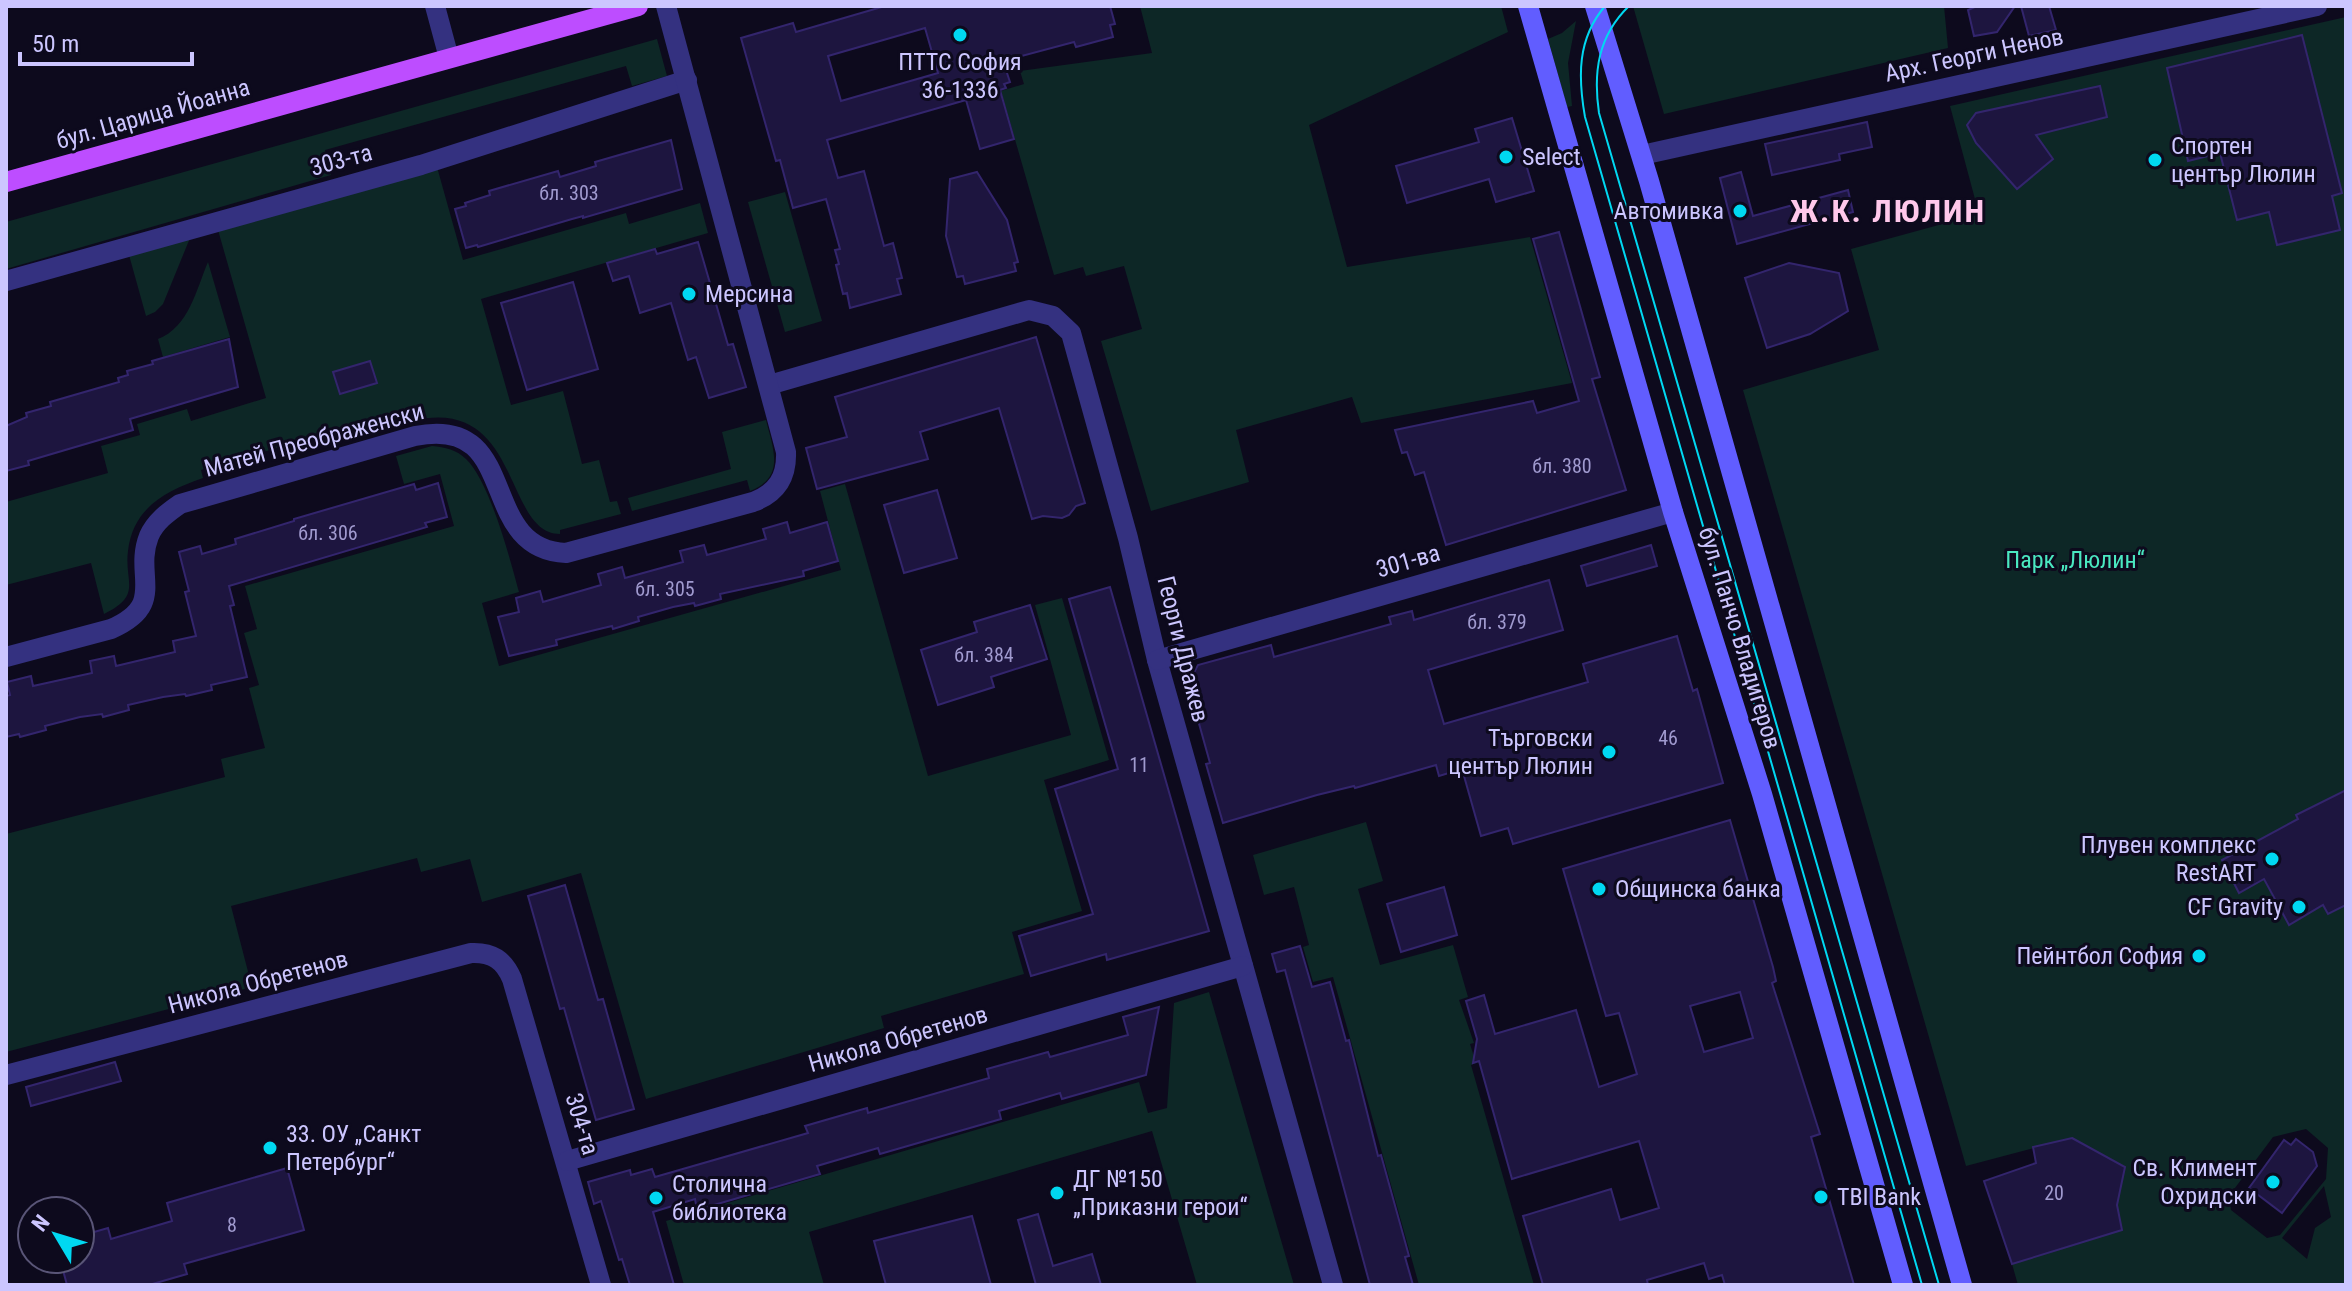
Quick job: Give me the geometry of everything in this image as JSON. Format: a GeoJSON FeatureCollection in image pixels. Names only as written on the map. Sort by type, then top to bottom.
{"type":"FeatureCollection","features":[{"type":"Feature","properties":{"kind":"main road","name":"бул. Царица Йоанна"},"geometry":{"type":"LineString","coordinates":[[6,182],[638,6]]}},
{"type":"Feature","properties":{"kind":"main road","name":"бул. Панчо Владигеров"},"geometry":{"type":"LineString","coordinates":[[1528,6],[1673,512],[1762,794],[1903,1285]]}},
{"type":"Feature","properties":{"kind":"main road","name":"бул. Панчо Владигеров"},"geometry":{"type":"LineString","coordinates":[[1595,6],[1642,155],[1962,1285]]}},
{"type":"Feature","properties":{"kind":"street"},"geometry":{"type":"LineString","coordinates":[[435,6],[449,58]]}},
{"type":"Feature","properties":{"kind":"street","name":"Матей Преображенски"},"geometry":{"type":"LineString","coordinates":[[6,657],[125,623],[144,601],[147,586],[144,557],[149,535],[162,517],[180,504],[423,434],[449,434],[465,440],[479,451],[515,526],[536,548],[550,553],[566,553],[753,502],[766,498],[776,489],[787,466],[786,452],[666,6]]}},
{"type":"Feature","properties":{"kind":"street","name":"Арх. Георги Ненов"},"geometry":{"type":"LineString","coordinates":[[1642,155],[2269,11],[2317,6]]}},
{"type":"Feature","properties":{"kind":"street","name":"303-та"},"geometry":{"type":"LineString","coordinates":[[6,281],[421,165],[687,80]]}},
{"type":"Feature","properties":{"kind":"street","name":"Георги Дражев"},"geometry":{"type":"LineString","coordinates":[[769,385],[1029,310],[1053,316],[1071,333],[1128,538],[1157,660],[1333,1285]]}},
{"type":"Feature","properties":{"kind":"street","name":"301-ва"},"geometry":{"type":"LineString","coordinates":[[1157,660],[1673,512]]}},
{"type":"Feature","properties":{"kind":"street","name":"Никола Обретенов"},"geometry":{"type":"LineString","coordinates":[[6,1075],[471,953],[492,955],[501,961],[512,979]]}},
{"type":"Feature","properties":{"kind":"street","name":"Никола Обретенов"},"geometry":{"type":"LineString","coordinates":[[567,1161],[1243,966]]}},
{"type":"Feature","properties":{"kind":"street","name":"304-та"},"geometry":{"type":"LineString","coordinates":[[512,979],[601,1285]]}},
{"type":"Feature","properties":{"kind":"green space"},"geometry":{"type":"Polygon","coordinates":[[[1140,6],[1501,6],[1508,32],[1309,125],[1347,267],[1530,237],[1572,383],[1361,423],[1352,397],[1236,430],[1249,482],[1151,511],[1101,341],[1142,329],[1124,266],[1086,276],[1083,267],[1054,275],[1001,91],[1024,84],[1020,71],[1152,53],[1140,6]]]}},
{"type":"Feature","properties":{"kind":"green space"},"geometry":{"type":"Polygon","coordinates":[[[1633,6],[1944,6],[1948,48],[1664,114],[1633,6]]]}},
{"type":"Feature","properties":{"kind":"green space","name":"Парк „Люлин“"},"geometry":{"type":"Polygon","coordinates":[[[2346,17],[2346,1285],[2018,1285],[2012,1264],[2122,1230],[2117,1205],[2125,1167],[2072,1138],[1966,1166],[1743,390],[1879,350],[1851,249],[1979,214],[1950,106],[2346,17]],[[2306,1129],[2273,1137],[2229,1196],[2231,1210],[2267,1238],[2280,1235],[2326,1179],[2328,1148],[2306,1129]],[[2324,1186],[2282,1238],[2307,1259],[2315,1228],[2331,1217],[2324,1186]]]}},
{"type":"Feature","properties":{"kind":"green space"},"geometry":{"type":"Polygon","coordinates":[[[1576,21],[1568,63],[1572,106],[1567,107],[1548,39],[1562,33],[1576,21]]]}},
{"type":"Feature","properties":{"kind":"green space"},"geometry":{"type":"Polygon","coordinates":[[[657,39],[667,76],[632,86],[626,66],[325,150],[331,175],[6,269],[6,222],[657,39]]]}},
{"type":"Feature","properties":{"kind":"green space"},"geometry":{"type":"Polygon","coordinates":[[[437,167],[463,260],[626,213],[629,224],[700,203],[708,233],[481,299],[511,405],[563,391],[582,464],[599,460],[610,502],[617,501],[621,514],[560,530],[560,534],[542,528],[528,513],[492,445],[474,427],[448,418],[412,421],[408,410],[201,470],[203,478],[164,495],[136,523],[128,551],[128,594],[104,614],[91,563],[6,585],[6,502],[108,473],[101,446],[140,435],[137,424],[187,409],[191,421],[266,398],[218,230],[437,167]]]}},
{"type":"Feature","properties":{"kind":"green space"},"geometry":{"type":"Polygon","coordinates":[[[785,192],[822,321],[785,332],[748,202],[785,192]]]}},
{"type":"Feature","properties":{"kind":"green space"},"geometry":{"type":"Polygon","coordinates":[[[190,238],[163,304],[146,316],[129,255],[190,238]]]}},
{"type":"Feature","properties":{"kind":"green space"},"geometry":{"type":"Polygon","coordinates":[[[208,262],[230,337],[163,357],[158,339],[169,333],[184,317],[208,262]]]}},
{"type":"Feature","properties":{"kind":"green space"},"geometry":{"type":"Polygon","coordinates":[[[766,420],[774,461],[769,478],[761,485],[750,491],[747,480],[632,511],[628,498],[731,469],[722,432],[766,420]]]}},
{"type":"Feature","properties":{"kind":"green space"},"geometry":{"type":"Polygon","coordinates":[[[432,446],[459,453],[475,470],[505,541],[519,592],[482,603],[499,666],[841,570],[820,491],[845,484],[928,776],[1071,735],[1035,605],[1062,598],[1109,760],[1044,780],[1082,911],[1012,932],[1024,974],[881,1016],[884,1028],[646,1099],[581,873],[482,902],[470,859],[421,872],[417,858],[231,906],[252,987],[6,1052],[6,834],[225,777],[221,759],[265,748],[249,688],[259,685],[244,633],[257,629],[245,586],[454,526],[440,474],[404,484],[396,456],[432,446]]]}},
{"type":"Feature","properties":{"kind":"green space"},"geometry":{"type":"Polygon","coordinates":[[[1366,822],[1383,881],[1358,889],[1380,965],[1453,945],[1468,997],[1459,1000],[1474,1043],[1470,1044],[1476,1063],[1471,1065],[1534,1285],[1419,1285],[1333,977],[1313,982],[1303,947],[1309,945],[1294,887],[1264,895],[1253,855],[1366,822]]]}},
{"type":"Feature","properties":{"kind":"green space"},"geometry":{"type":"Polygon","coordinates":[[[1209,992],[1294,1285],[1197,1285],[1152,1131],[809,1232],[824,1285],[684,1285],[666,1221],[1139,1082],[1148,1113],[1167,1108],[1174,1003],[1209,992]]]}},
{"type":"Feature","properties":{"kind":"building"},"geometry":{"type":"Polygon","coordinates":[[[885,6],[1110,6],[1115,24],[1110,25],[1113,37],[1076,47],[1074,42],[1003,61],[1010,82],[1000,90],[1014,139],[980,149],[966,100],[827,140],[838,178],[864,171],[884,246],[893,243],[902,278],[897,279],[901,294],[850,308],[836,265],[839,264],[835,250],[840,249],[826,199],[793,208],[780,160],[776,161],[741,38],[793,23],[796,32],[885,6]],[[925,28],[828,56],[841,101],[938,73],[925,28]]]}},
{"type":"Feature","properties":{"kind":"building"},"geometry":{"type":"Polygon","coordinates":[[[1977,6],[2015,6],[1997,32],[1974,36],[1968,10],[1977,6]]]}},
{"type":"Feature","properties":{"kind":"building"},"geometry":{"type":"Polygon","coordinates":[[[2021,6],[2049,6],[2056,30],[2029,36],[2021,6]]]}},
{"type":"Feature","properties":{"kind":"building"},"geometry":{"type":"Polygon","coordinates":[[[2302,35],[2342,193],[2332,196],[2340,230],[2277,245],[2269,212],[2237,220],[2220,153],[2188,161],[2167,68],[2302,35]]]}},
{"type":"Feature","properties":{"kind":"building"},"geometry":{"type":"Polygon","coordinates":[[[2100,86],[2107,117],[2036,135],[2053,159],[2017,189],[1976,143],[1967,125],[1976,113],[2100,86]]]}},
{"type":"Feature","properties":{"kind":"building"},"geometry":{"type":"Polygon","coordinates":[[[1512,118],[1534,191],[1496,202],[1489,179],[1407,203],[1396,166],[1479,142],[1475,129],[1512,118]]]}},
{"type":"Feature","properties":{"kind":"building"},"geometry":{"type":"Polygon","coordinates":[[[1867,122],[1872,147],[1839,154],[1840,160],[1772,175],[1765,144],[1867,122]]]}},
{"type":"Feature","properties":{"kind":"building"},"geometry":{"type":"Polygon","coordinates":[[[671,140],[682,189],[466,248],[455,209],[466,206],[465,203],[490,195],[489,191],[558,171],[560,177],[596,166],[595,162],[671,140]]]}},
{"type":"Feature","properties":{"kind":"building"},"geometry":{"type":"Polygon","coordinates":[[[977,172],[1007,220],[1018,262],[1014,263],[1016,271],[965,284],[963,276],[957,277],[946,236],[950,179],[977,172]]]}},
{"type":"Feature","properties":{"kind":"building","name":"Автомивка"},"geometry":{"type":"Polygon","coordinates":[[[1741,172],[1753,216],[1848,190],[1853,212],[1737,244],[1720,178],[1741,172]]]}},
{"type":"Feature","properties":{"kind":"building"},"geometry":{"type":"Polygon","coordinates":[[[1559,232],[1600,377],[1592,379],[1626,490],[1446,545],[1424,472],[1415,475],[1407,452],[1402,453],[1395,430],[1533,401],[1537,413],[1579,401],[1533,239],[1559,232]]]}},
{"type":"Feature","properties":{"kind":"building"},"geometry":{"type":"Polygon","coordinates":[[[698,242],[728,345],[733,344],[746,387],[709,398],[696,357],[688,360],[671,303],[640,313],[629,276],[613,281],[607,263],[655,249],[657,254],[698,242]]]}},
{"type":"Feature","properties":{"kind":"building"},"geometry":{"type":"Polygon","coordinates":[[[1789,263],[1839,273],[1848,311],[1810,334],[1767,348],[1745,278],[1789,263]]]}},
{"type":"Feature","properties":{"kind":"building"},"geometry":{"type":"Polygon","coordinates":[[[573,282],[598,369],[527,390],[501,303],[573,282]]]}},
{"type":"Feature","properties":{"kind":"building"},"geometry":{"type":"Polygon","coordinates":[[[1036,337],[1085,503],[1076,506],[1069,515],[1032,519],[999,408],[920,432],[928,459],[817,489],[806,448],[847,437],[835,397],[1036,337]]]}},
{"type":"Feature","properties":{"kind":"building"},"geometry":{"type":"Polygon","coordinates":[[[229,339],[238,387],[130,419],[133,430],[28,461],[29,465],[6,471],[6,426],[27,417],[26,413],[51,406],[50,402],[119,382],[118,378],[128,375],[127,371],[153,364],[152,361],[229,339]]]}},
{"type":"Feature","properties":{"kind":"building"},"geometry":{"type":"Polygon","coordinates":[[[370,361],[377,383],[340,394],[333,372],[370,361]]]}},
{"type":"Feature","properties":{"kind":"building"},"geometry":{"type":"Polygon","coordinates":[[[438,483],[447,517],[425,523],[427,527],[229,586],[234,605],[230,606],[247,677],[211,685],[212,690],[163,697],[128,705],[129,710],[103,717],[102,714],[80,717],[45,726],[46,730],[20,737],[19,734],[6,737],[6,696],[10,695],[7,682],[31,676],[33,686],[92,673],[90,661],[114,656],[116,666],[175,652],[173,641],[196,636],[179,552],[200,546],[202,554],[236,544],[235,539],[294,519],[414,484],[416,490],[438,483]]]}},
{"type":"Feature","properties":{"kind":"building"},"geometry":{"type":"Polygon","coordinates":[[[937,490],[957,558],[904,573],[884,505],[937,490]]]}},
{"type":"Feature","properties":{"kind":"building"},"geometry":{"type":"Polygon","coordinates":[[[787,522],[790,533],[827,522],[838,561],[803,571],[804,576],[720,594],[721,599],[695,606],[694,603],[673,607],[638,617],[639,621],[613,629],[612,626],[556,640],[557,645],[509,656],[498,617],[519,612],[516,598],[540,591],[543,602],[601,585],[598,574],[622,567],[625,578],[683,562],[680,551],[704,545],[707,555],[766,539],[763,529],[787,522]]]}},
{"type":"Feature","properties":{"kind":"building"},"geometry":{"type":"Polygon","coordinates":[[[1651,545],[1657,566],[1587,586],[1581,566],[1651,545]]]}},
{"type":"Feature","properties":{"kind":"building"},"geometry":{"type":"Polygon","coordinates":[[[1549,580],[1563,630],[1428,670],[1444,724],[1588,682],[1583,664],[1677,636],[1693,691],[1697,689],[1723,783],[1513,844],[1508,828],[1481,836],[1462,769],[1439,776],[1436,765],[1223,823],[1188,684],[1198,665],[1271,645],[1274,657],[1391,624],[1389,617],[1412,611],[1414,620],[1549,580]]]}},
{"type":"Feature","properties":{"kind":"building"},"geometry":{"type":"Polygon","coordinates":[[[1110,587],[1209,931],[1107,960],[1106,954],[1031,976],[1019,936],[1093,914],[1055,789],[1118,769],[1069,599],[1110,587]]]}},
{"type":"Feature","properties":{"kind":"building"},"geometry":{"type":"Polygon","coordinates":[[[1030,605],[1047,659],[991,677],[994,687],[938,705],[921,650],[977,632],[974,622],[1030,605]]]}},
{"type":"Feature","properties":{"kind":"building"},"geometry":{"type":"Polygon","coordinates":[[[2346,790],[2346,905],[2328,914],[2323,905],[2289,925],[2264,879],[2239,893],[2222,860],[2298,819],[2296,815],[2346,790]]]}},
{"type":"Feature","properties":{"kind":"building"},"geometry":{"type":"Polygon","coordinates":[[[1730,820],[1773,967],[1776,981],[1772,983],[1820,1134],[1811,1137],[1854,1285],[1725,1285],[1722,1275],[1709,1279],[1704,1263],[1647,1280],[1648,1285],[1543,1285],[1523,1216],[1611,1189],[1620,1220],[1659,1208],[1639,1141],[1512,1179],[1479,1061],[1473,1063],[1477,1039],[1466,1001],[1484,995],[1495,1034],[1576,1010],[1599,1087],[1637,1074],[1619,1013],[1606,1016],[1563,869],[1730,820]],[[1740,992],[1690,1006],[1704,1052],[1753,1038],[1740,992]]]}},
{"type":"Feature","properties":{"kind":"building"},"geometry":{"type":"Polygon","coordinates":[[[565,885],[598,1000],[603,999],[634,1109],[596,1120],[528,896],[565,885]]]}},
{"type":"Feature","properties":{"kind":"building"},"geometry":{"type":"Polygon","coordinates":[[[1444,887],[1457,935],[1401,952],[1387,904],[1444,887]]]}},
{"type":"Feature","properties":{"kind":"building"},"geometry":{"type":"Polygon","coordinates":[[[1300,946],[1312,987],[1330,982],[1409,1256],[1405,1257],[1413,1285],[1370,1285],[1285,970],[1277,972],[1272,954],[1300,946]]]}},
{"type":"Feature","properties":{"kind":"building"},"geometry":{"type":"Polygon","coordinates":[[[1159,1007],[1146,1075],[1062,1099],[1060,1093],[999,1111],[1001,1119],[880,1154],[878,1148],[817,1166],[820,1174],[697,1210],[695,1199],[653,1212],[674,1285],[630,1285],[601,1201],[594,1204],[588,1182],[630,1170],[631,1175],[652,1169],[655,1177],[808,1133],[805,1126],[867,1108],[868,1113],[989,1078],[987,1069],[1048,1052],[1050,1057],[1128,1035],[1123,1017],[1159,1007]]]}},
{"type":"Feature","properties":{"kind":"building"},"geometry":{"type":"Polygon","coordinates":[[[115,1062],[121,1081],[31,1106],[26,1087],[115,1062]]]}},
{"type":"Feature","properties":{"kind":"building"},"geometry":{"type":"Polygon","coordinates":[[[2072,1138],[2125,1167],[2117,1205],[2122,1230],[2012,1264],[1984,1181],[2036,1163],[2033,1147],[2072,1138]]]}},
{"type":"Feature","properties":{"kind":"building","name":"Св. Климент Охридски"},"geometry":{"type":"Polygon","coordinates":[[[2296,1139],[2313,1152],[2317,1166],[2282,1213],[2249,1188],[2284,1140],[2291,1145],[2296,1139]]]}},
{"type":"Feature","properties":{"kind":"building"},"geometry":{"type":"Polygon","coordinates":[[[287,1168],[304,1230],[184,1264],[187,1274],[149,1285],[67,1285],[64,1275],[96,1275],[96,1231],[108,1228],[111,1239],[172,1221],[167,1203],[287,1168]]]}},
{"type":"Feature","properties":{"kind":"building"},"geometry":{"type":"Polygon","coordinates":[[[1038,1214],[1053,1266],[1092,1254],[1101,1285],[1036,1285],[1018,1220],[1038,1214]]]}},
{"type":"Feature","properties":{"kind":"building"},"geometry":{"type":"Polygon","coordinates":[[[972,1216],[991,1285],[886,1285],[874,1241],[972,1216]]]}},
{"type":"Feature","properties":{"kind":"tram line"},"geometry":{"type":"LineString","coordinates":[[1605,6],[1589,32],[1582,59],[1581,87],[1585,117],[1922,1285]]}},
{"type":"Feature","properties":{"kind":"tram line"},"geometry":{"type":"LineString","coordinates":[[1629,6],[1610,30],[1600,55],[1597,83],[1599,113],[1939,1285]]}},
{"type":"Feature","properties":{"kind":"place","name":"ПТТС София 36-1336"},"geometry":{"type":"Point","coordinates":[960,35]}},
{"type":"Feature","properties":{"kind":"place","name":"Select"},"geometry":{"type":"Point","coordinates":[1506,157]}},
{"type":"Feature","properties":{"kind":"place","name":"Спортен център Люлин"},"geometry":{"type":"Point","coordinates":[2155,160]}},
{"type":"Feature","properties":{"kind":"place","name":"Автомивка"},"geometry":{"type":"Point","coordinates":[1740,211]}},
{"type":"Feature","properties":{"kind":"place","name":"Мерсина"},"geometry":{"type":"Point","coordinates":[689,294]}},
{"type":"Feature","properties":{"kind":"place","name":"Търговски център Люлин"},"geometry":{"type":"Point","coordinates":[1609,752]}},
{"type":"Feature","properties":{"kind":"place","name":"Плувен комплекс RestART"},"geometry":{"type":"Point","coordinates":[2272,859]}},
{"type":"Feature","properties":{"kind":"place","name":"Общинска банка"},"geometry":{"type":"Point","coordinates":[1599,889]}},
{"type":"Feature","properties":{"kind":"place","name":"CF Gravity"},"geometry":{"type":"Point","coordinates":[2299,907]}},
{"type":"Feature","properties":{"kind":"place","name":"Пейнтбол София"},"geometry":{"type":"Point","coordinates":[2199,956]}},
{"type":"Feature","properties":{"kind":"place","name":"33. ОУ „Санкт Петербург“"},"geometry":{"type":"Point","coordinates":[270,1148]}},
{"type":"Feature","properties":{"kind":"place","name":"Св. Климент Охридски"},"geometry":{"type":"Point","coordinates":[2273,1182]}},
{"type":"Feature","properties":{"kind":"place","name":"ДГ №150 „Приказни герои“"},"geometry":{"type":"Point","coordinates":[1057,1193]}},
{"type":"Feature","properties":{"kind":"place","name":"TBI Bank"},"geometry":{"type":"Point","coordinates":[1821,1197]}},
{"type":"Feature","properties":{"kind":"place","name":"Столична библиотека"},"geometry":{"type":"Point","coordinates":[656,1198]}},
{"type":"Feature","properties":{"kind":"district","name":"Ж.К. ЛЮЛИН"},"geometry":{"type":"Point","coordinates":[1888,211]}}]}
